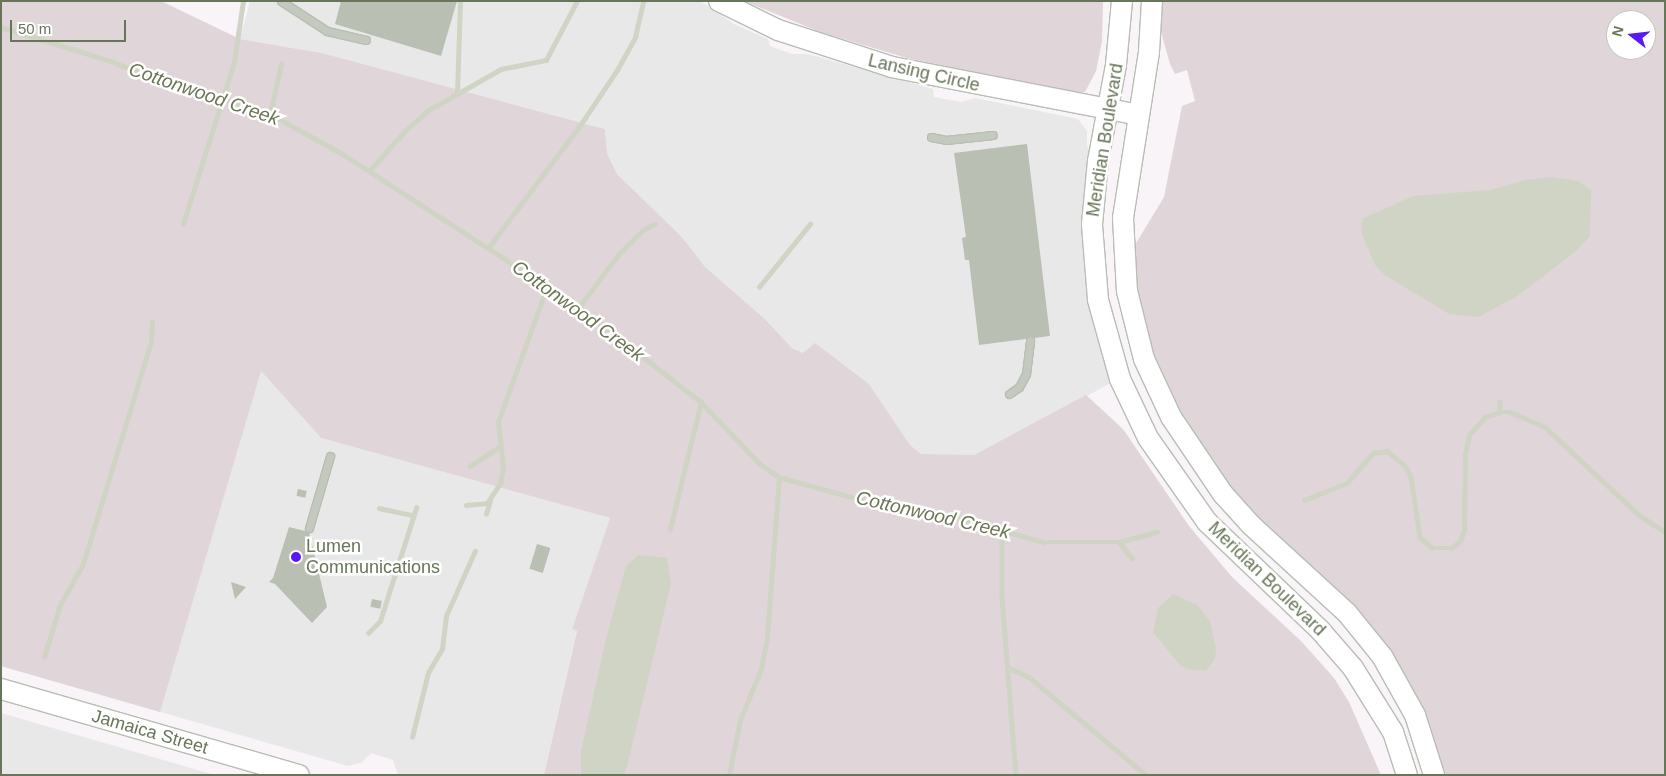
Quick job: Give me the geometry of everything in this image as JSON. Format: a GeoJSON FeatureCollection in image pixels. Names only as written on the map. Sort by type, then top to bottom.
{"type":"FeatureCollection","features":[{"type":"Feature","properties":{"kind":"main road","name":"Lansing Circle"},"geometry":{"type":"LineString","coordinates":[[719,1],[767,25],[870,61],[946,79],[1138,115]]}},
{"type":"Feature","properties":{"kind":"main road","name":"Meridian Boulevard"},"geometry":{"type":"LineString","coordinates":[[1122,1],[1119,44],[1094,185],[1092,254],[1104,329],[1126,394],[1165,465],[1211,528],[1320,630],[1353,668],[1393,732],[1407,775]]}},
{"type":"Feature","properties":{"kind":"main road","name":"Meridian Boulevard"},"geometry":{"type":"LineString","coordinates":[[1152,1],[1149,52],[1123,218],[1124,262],[1134,327],[1161,399],[1229,502],[1347,613],[1374,646],[1394,675],[1415,715],[1434,775]]}},
{"type":"Feature","properties":{"kind":"main road","name":"Jamaica Street"},"geometry":{"type":"LineString","coordinates":[[1,689],[299,775]]}},
{"type":"Feature","properties":{"kind":"lane"},"geometry":{"type":"LineString","coordinates":[[281,1],[327,31],[366,40]]}},
{"type":"Feature","properties":{"kind":"lane"},"geometry":{"type":"LineString","coordinates":[[931,136],[946,140],[993,135]]}},
{"type":"Feature","properties":{"kind":"lane"},"geometry":{"type":"LineString","coordinates":[[1009,394],[1024,379],[1030,358],[1030,340]]}},
{"type":"Feature","properties":{"kind":"lane"},"geometry":{"type":"LineString","coordinates":[[309,528],[330,456]]}},
{"type":"Feature","properties":{"kind":"shaded area"},"geometry":{"type":"Polygon","coordinates":[[[1,1],[161,1],[240,39],[322,53],[605,129],[607,153],[617,174],[681,236],[705,267],[765,319],[792,348],[803,353],[815,343],[869,384],[910,445],[921,454],[974,455],[1086,395],[1123,429],[1189,526],[1232,577],[1302,642],[1334,678],[1349,702],[1381,775],[544,775],[577,631],[572,629],[610,518],[321,438],[261,371],[160,712],[1,666],[1,1]]]}},
{"type":"Feature","properties":{"kind":"shaded area"},"geometry":{"type":"Polygon","coordinates":[[[250,1],[700,1],[734,24],[768,39],[770,46],[792,54],[808,54],[933,89],[934,97],[961,102],[975,98],[1078,119],[1087,131],[1087,146],[1090,151],[1083,232],[1087,289],[1094,327],[1111,383],[974,456],[921,454],[910,445],[869,384],[792,348],[765,319],[704,267],[681,236],[617,174],[607,153],[605,129],[322,53],[240,39],[250,1]]]}},
{"type":"Feature","properties":{"kind":"shaded area"},"geometry":{"type":"Polygon","coordinates":[[[744,1],[1103,1],[1102,41],[1096,71],[1085,92],[1078,93],[907,58],[820,32],[744,1]]]}},
{"type":"Feature","properties":{"kind":"shaded area"},"geometry":{"type":"Polygon","coordinates":[[[1161,1],[1665,1],[1665,775],[1444,775],[1420,703],[1389,650],[1364,618],[1252,512],[1225,481],[1183,420],[1149,342],[1135,279],[1135,245],[1164,197],[1182,106],[1195,101],[1187,70],[1175,74],[1170,64],[1161,32],[1161,1]]]}},
{"type":"Feature","properties":{"kind":"shaded area"},"geometry":{"type":"Polygon","coordinates":[[[1551,177],[1578,181],[1591,190],[1590,236],[1575,252],[1516,297],[1478,317],[1449,314],[1385,275],[1375,265],[1362,234],[1361,224],[1364,218],[1413,196],[1491,190],[1525,180],[1551,177]]]}},
{"type":"Feature","properties":{"kind":"shaded area"},"geometry":{"type":"Polygon","coordinates":[[[1,185],[261,371],[321,438],[610,518],[572,629],[577,630],[544,775],[398,775],[393,760],[371,753],[361,763],[348,766],[1,666],[1,185]]]}},
{"type":"Feature","properties":{"kind":"shaded area"},"geometry":{"type":"Polygon","coordinates":[[[639,555],[667,558],[671,583],[627,767],[624,775],[581,775],[581,751],[606,639],[626,566],[639,555]]]}},
{"type":"Feature","properties":{"kind":"shaded area"},"geometry":{"type":"Polygon","coordinates":[[[1173,594],[1197,605],[1210,621],[1216,649],[1215,659],[1206,671],[1187,669],[1179,664],[1153,632],[1158,608],[1173,594]]]}},
{"type":"Feature","properties":{"kind":"shaded area"},"geometry":{"type":"Polygon","coordinates":[[[1,713],[215,775],[1,775],[1,713]]]}},
{"type":"Feature","properties":{"kind":"building"},"geometry":{"type":"Polygon","coordinates":[[[341,1],[457,1],[441,56],[335,24],[341,1]]]}},
{"type":"Feature","properties":{"kind":"building"},"geometry":{"type":"Polygon","coordinates":[[[1027,144],[1050,336],[979,345],[969,260],[965,260],[962,238],[966,237],[954,153],[1027,144]]]}},
{"type":"Feature","properties":{"kind":"building"},"geometry":{"type":"Polygon","coordinates":[[[298,489],[307,491],[305,498],[296,496],[298,489]]]}},
{"type":"Feature","properties":{"kind":"building","name":"Lumen Communications"},"geometry":{"type":"Polygon","coordinates":[[[289,527],[309,532],[327,607],[312,623],[275,584],[269,582],[273,578],[289,527]]]}},
{"type":"Feature","properties":{"kind":"building"},"geometry":{"type":"Polygon","coordinates":[[[537,544],[550,548],[543,573],[529,569],[537,544]]]}},
{"type":"Feature","properties":{"kind":"building"},"geometry":{"type":"Polygon","coordinates":[[[231,582],[246,587],[235,599],[231,582]]]}},
{"type":"Feature","properties":{"kind":"building"},"geometry":{"type":"Polygon","coordinates":[[[372,599],[382,601],[380,609],[370,607],[372,599]]]}},
{"type":"Feature","properties":{"kind":"waterway"},"geometry":{"type":"LineString","coordinates":[[183,224],[234,62],[243,1]]}},
{"type":"Feature","properties":{"kind":"waterway"},"geometry":{"type":"LineString","coordinates":[[457,93],[460,1]]}},
{"type":"Feature","properties":{"kind":"waterway"},"geometry":{"type":"LineString","coordinates":[[370,170],[404,132],[427,111],[501,69],[546,60],[577,1]]}},
{"type":"Feature","properties":{"kind":"waterway"},"geometry":{"type":"LineString","coordinates":[[488,248],[579,127],[617,70],[635,37],[643,1]]}},
{"type":"Feature","properties":{"kind":"waterway","name":"Cottonwood Creek"},"geometry":{"type":"LineString","coordinates":[[1,27],[111,61],[190,93],[223,99],[270,114],[341,153],[579,307],[701,402],[760,464],[779,477],[880,505],[953,516],[1043,542],[1119,542],[1157,532]]}},
{"type":"Feature","properties":{"kind":"waterway"},"geometry":{"type":"LineString","coordinates":[[270,114],[281,64]]}},
{"type":"Feature","properties":{"kind":"waterway"},"geometry":{"type":"LineString","coordinates":[[579,307],[618,255],[643,230],[655,224]]}},
{"type":"Feature","properties":{"kind":"waterway"},"geometry":{"type":"LineString","coordinates":[[759,287],[810,224]]}},
{"type":"Feature","properties":{"kind":"waterway"},"geometry":{"type":"LineString","coordinates":[[466,505],[487,503],[500,484],[503,467],[498,422],[548,284]]}},
{"type":"Feature","properties":{"kind":"waterway"},"geometry":{"type":"LineString","coordinates":[[44,657],[60,605],[83,564],[151,342],[152,322]]}},
{"type":"Feature","properties":{"kind":"waterway"},"geometry":{"type":"LineString","coordinates":[[670,529],[701,402]]}},
{"type":"Feature","properties":{"kind":"waterway"},"geometry":{"type":"LineString","coordinates":[[1500,402],[1500,412]]}},
{"type":"Feature","properties":{"kind":"waterway","name":"Cottonwood Creek"},"geometry":{"type":"LineString","coordinates":[[1304,500],[1347,483],[1373,453],[1387,451],[1406,467],[1411,477],[1420,537],[1432,548],[1452,548],[1460,541],[1464,531],[1465,454],[1469,435],[1485,417],[1500,412],[1510,412],[1545,427],[1639,515],[1665,532]]}},
{"type":"Feature","properties":{"kind":"waterway"},"geometry":{"type":"LineString","coordinates":[[470,466],[499,447]]}},
{"type":"Feature","properties":{"kind":"waterway"},"geometry":{"type":"LineString","coordinates":[[729,775],[740,720],[761,669],[767,637],[779,477]]}},
{"type":"Feature","properties":{"kind":"waterway"},"geometry":{"type":"LineString","coordinates":[[486,514],[490,501]]}},
{"type":"Feature","properties":{"kind":"waterway"},"geometry":{"type":"LineString","coordinates":[[379,508],[413,515]]}},
{"type":"Feature","properties":{"kind":"waterway"},"geometry":{"type":"LineString","coordinates":[[368,633],[380,621],[416,508]]}},
{"type":"Feature","properties":{"kind":"waterway"},"geometry":{"type":"LineString","coordinates":[[1002,531],[1002,597],[1016,775]]}},
{"type":"Feature","properties":{"kind":"waterway"},"geometry":{"type":"LineString","coordinates":[[1119,542],[1132,558]]}},
{"type":"Feature","properties":{"kind":"waterway"},"geometry":{"type":"LineString","coordinates":[[412,737],[428,673],[442,649],[446,616],[475,551]]}},
{"type":"Feature","properties":{"kind":"waterway"},"geometry":{"type":"LineString","coordinates":[[1009,668],[1029,677],[1146,775]]}},
{"type":"Feature","properties":{"kind":"place","name":"Lumen Communications"},"geometry":{"type":"Point","coordinates":[296,557]}}]}
